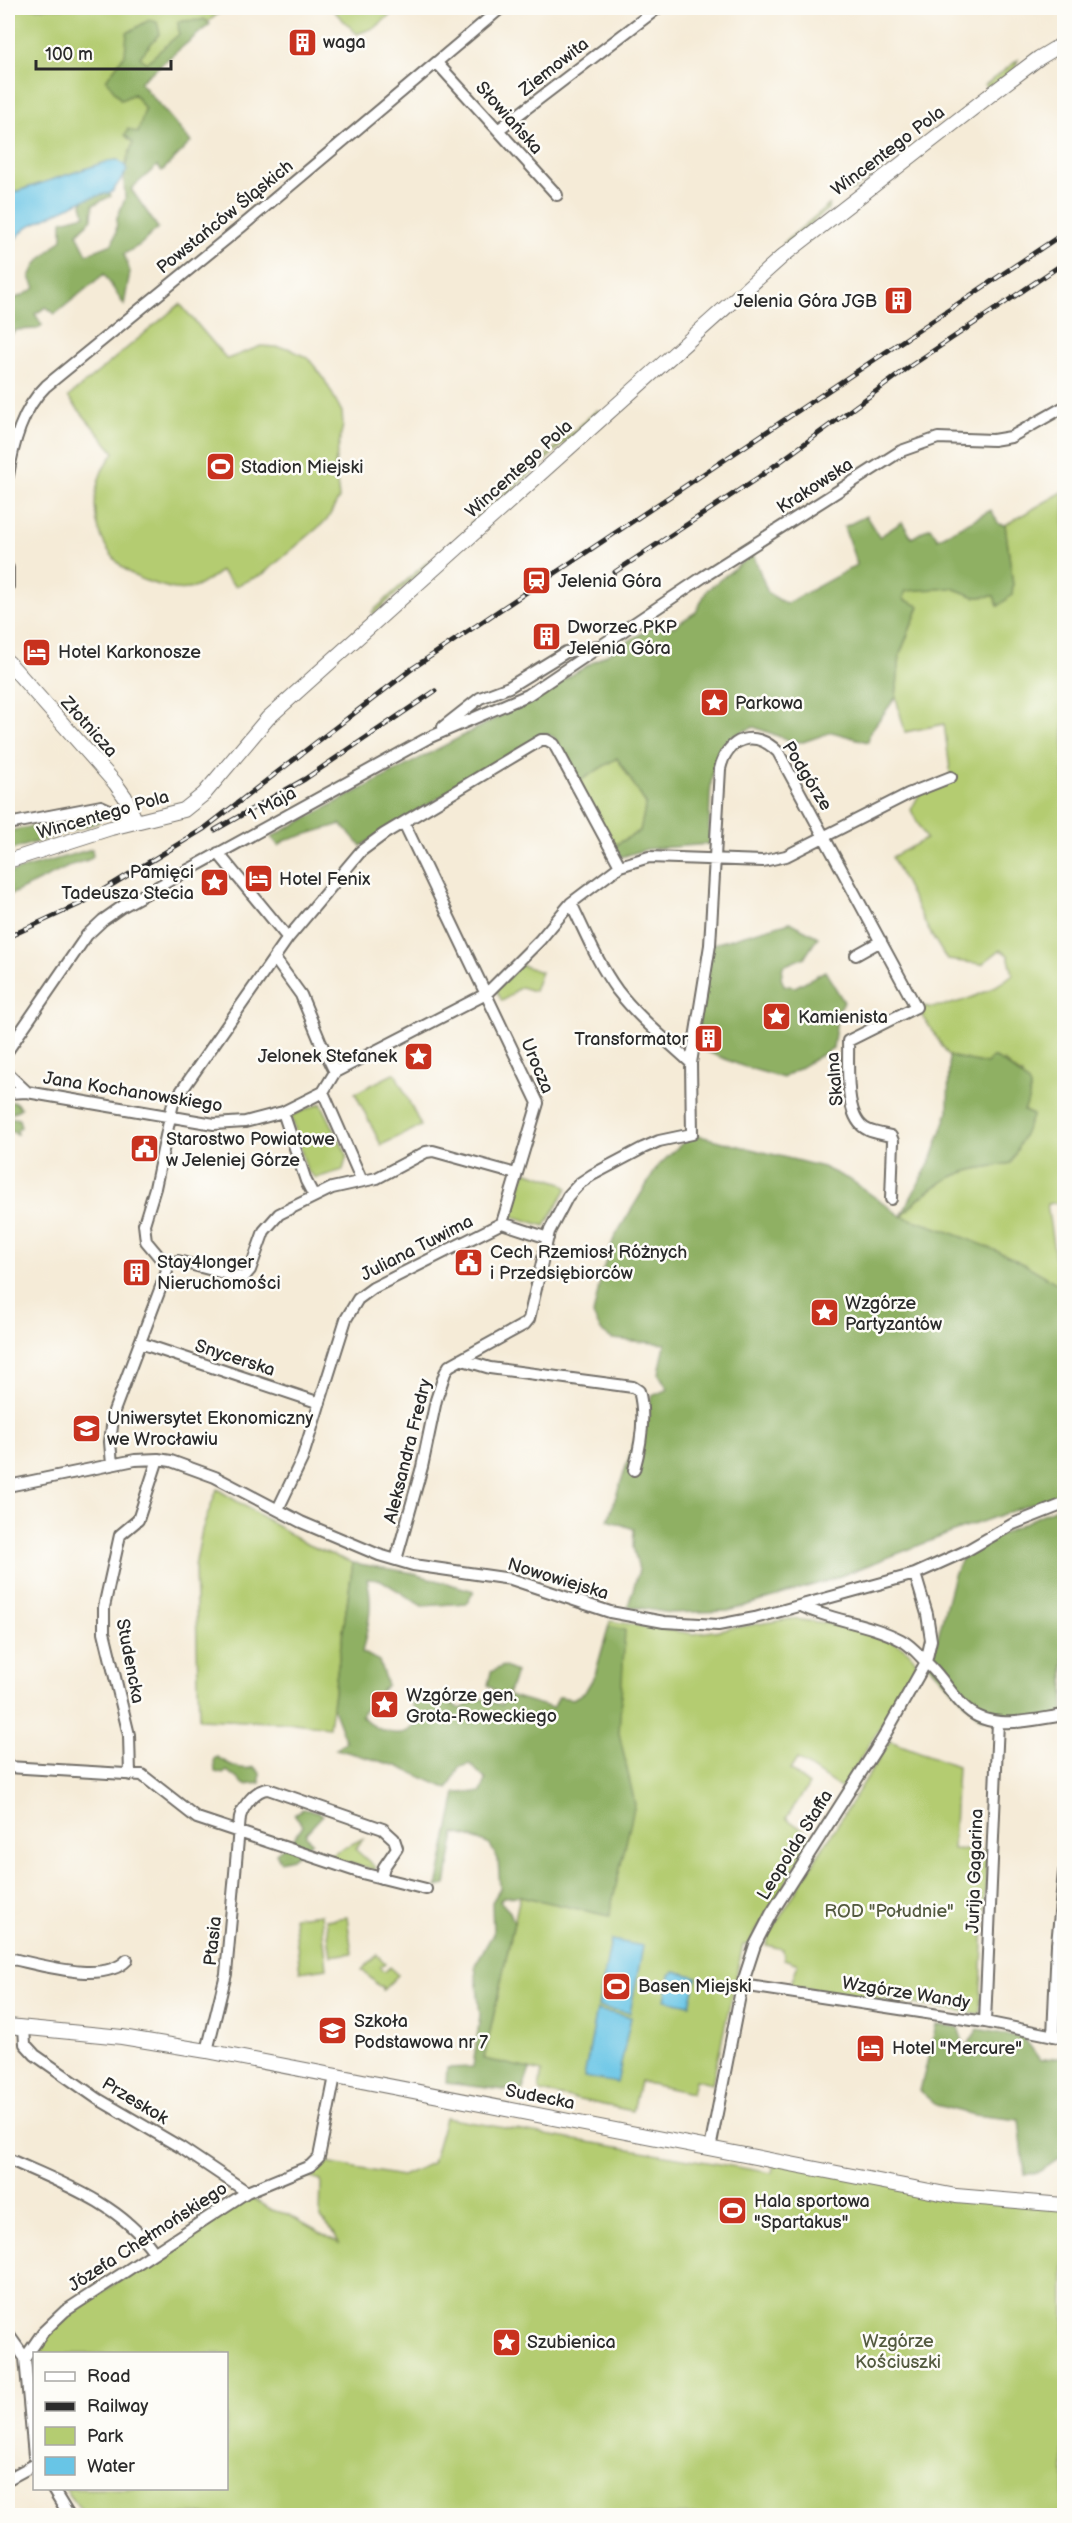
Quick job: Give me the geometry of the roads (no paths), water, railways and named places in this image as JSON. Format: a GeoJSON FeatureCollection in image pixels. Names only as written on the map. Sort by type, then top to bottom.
{"type":"FeatureCollection","features":[{"type":"Feature","properties":{"kind":"street","name":"Powstańców Śląskich"},"geometry":{"type":"LineString","coordinates":[[8,476],[9,459],[27,409],[46,386],[501,8]]}},
{"type":"Feature","properties":{"kind":"street","name":"Ziemowita"},"geometry":{"type":"LineString","coordinates":[[498,130],[658,8]]}},
{"type":"Feature","properties":{"kind":"street","name":"Wincentego Pola"},"geometry":{"type":"LineString","coordinates":[[8,861],[136,822],[184,810],[204,794],[268,718],[776,262],[832,216],[1039,58],[1065,34]]}},
{"type":"Feature","properties":{"kind":"street","name":"Wincentego Pola"},"geometry":{"type":"LineString","coordinates":[[1039,58],[1065,43]]}},
{"type":"Feature","properties":{"kind":"street","name":"Słowiańska"},"geometry":{"type":"LineString","coordinates":[[436,63],[557,195]]}},
{"type":"Feature","properties":{"kind":"street","name":"Krakowska"},"geometry":{"type":"LineString","coordinates":[[600,645],[901,451],[924,441],[938,438],[993,441],[1011,437],[1065,407]]}},
{"type":"Feature","properties":{"kind":"street"},"geometry":{"type":"LineString","coordinates":[[8,568],[8,587]]}},
{"type":"Feature","properties":{"kind":"street"},"geometry":{"type":"LineString","coordinates":[[428,738],[480,698],[509,687],[566,652],[600,645]]}},
{"type":"Feature","properties":{"kind":"street","name":"1 Maja"},"geometry":{"type":"LineString","coordinates":[[8,1050],[75,949],[97,925],[123,906],[428,738],[528,694],[600,645]]}},
{"type":"Feature","properties":{"kind":"street"},"geometry":{"type":"LineString","coordinates":[[8,650],[8,661]]}},
{"type":"Feature","properties":{"kind":"street","name":"Złotnicza"},"geometry":{"type":"LineString","coordinates":[[8,661],[115,783],[125,797],[136,822]]}},
{"type":"Feature","properties":{"kind":"street","name":"Podgórze"},"geometry":{"type":"LineString","coordinates":[[548,1238],[558,1212],[580,1183],[659,1141],[692,1134],[691,1063],[710,945],[722,761],[730,748],[744,740],[758,739],[778,752],[916,1007],[848,1041]]}},
{"type":"Feature","properties":{"kind":"street"},"geometry":{"type":"LineString","coordinates":[[112,1464],[110,1442],[114,1411],[166,1277],[166,1265],[146,1241],[144,1224],[155,1188],[173,1103],[288,938],[362,851],[384,834],[541,740],[547,740],[554,744],[620,866],[571,903],[540,940],[486,994]]}},
{"type":"Feature","properties":{"kind":"street","name":"Podgórze"},"geometry":{"type":"LineString","coordinates":[[620,866],[649,857],[763,861],[786,856],[908,794],[951,777]]}},
{"type":"Feature","properties":{"kind":"street"},"geometry":{"type":"LineString","coordinates":[[8,824],[101,806],[136,822]]}},
{"type":"Feature","properties":{"kind":"street","name":"Urocza"},"geometry":{"type":"LineString","coordinates":[[404,824],[537,1103],[502,1223]]}},
{"type":"Feature","properties":{"kind":"street"},"geometry":{"type":"LineString","coordinates":[[218,853],[288,938]]}},
{"type":"Feature","properties":{"kind":"street"},"geometry":{"type":"LineString","coordinates":[[571,903],[616,989],[691,1063]]}},
{"type":"Feature","properties":{"kind":"street"},"geometry":{"type":"LineString","coordinates":[[856,955],[881,941]]}},
{"type":"Feature","properties":{"kind":"street"},"geometry":{"type":"LineString","coordinates":[[275,959],[301,994],[335,1072]]}},
{"type":"Feature","properties":{"kind":"street","name":"Jana Kochanowskiego"},"geometry":{"type":"LineString","coordinates":[[8,1093],[27,1092],[228,1124],[283,1112],[322,1092],[335,1072],[486,994]]}},
{"type":"Feature","properties":{"kind":"street","name":"Skalna"},"geometry":{"type":"LineString","coordinates":[[848,1041],[849,1098],[855,1116],[866,1130],[891,1136],[893,1141],[891,1198]]}},
{"type":"Feature","properties":{"kind":"street","name":"Jana Kochanowskiego"},"geometry":{"type":"LineString","coordinates":[[10,1076],[27,1092]]}},
{"type":"Feature","properties":{"kind":"street"},"geometry":{"type":"LineString","coordinates":[[322,1092],[362,1181]]}},
{"type":"Feature","properties":{"kind":"street"},"geometry":{"type":"LineString","coordinates":[[283,1112],[306,1181],[314,1196]]}},
{"type":"Feature","properties":{"kind":"street"},"geometry":{"type":"LineString","coordinates":[[166,1265],[178,1261],[237,1278],[245,1277],[250,1270],[261,1236],[268,1225],[285,1210],[332,1188],[377,1178],[426,1152],[434,1152],[516,1174]]}},
{"type":"Feature","properties":{"kind":"street"},"geometry":{"type":"LineString","coordinates":[[463,1360],[525,1324],[529,1319],[548,1238],[502,1223]]}},
{"type":"Feature","properties":{"kind":"street","name":"Juliana Tuwima"},"geometry":{"type":"LineString","coordinates":[[278,1509],[302,1459],[342,1328],[358,1299],[373,1288],[502,1223]]}},
{"type":"Feature","properties":{"kind":"street","name":"Snycerska"},"geometry":{"type":"LineString","coordinates":[[140,1343],[320,1403]]}},
{"type":"Feature","properties":{"kind":"street"},"geometry":{"type":"LineString","coordinates":[[463,1360],[490,1368],[633,1387],[639,1391],[642,1402],[642,1422],[634,1470]]}},
{"type":"Feature","properties":{"kind":"street","name":"Aleksandra Fredry"},"geometry":{"type":"LineString","coordinates":[[396,1560],[419,1478],[439,1389],[449,1366],[463,1360]]}},
{"type":"Feature","properties":{"kind":"street","name":"Nowowiejska"},"geometry":{"type":"LineString","coordinates":[[8,1486],[112,1464],[158,1459],[194,1468],[334,1537],[396,1560],[413,1565],[511,1579],[610,1612],[664,1622],[718,1625],[801,1606],[915,1574],[966,1551],[1013,1524],[1065,1504]]}},
{"type":"Feature","properties":{"kind":"street","name":"Studencka"},"geometry":{"type":"LineString","coordinates":[[130,1775],[129,1735],[104,1632],[104,1607],[120,1535],[138,1520],[158,1459]]}},
{"type":"Feature","properties":{"kind":"street","name":"Leopolda Staffa"},"geometry":{"type":"LineString","coordinates":[[711,2149],[742,1985],[754,1945],[771,1914],[887,1731],[926,1662],[931,1640],[927,1614],[915,1574]]}},
{"type":"Feature","properties":{"kind":"street"},"geometry":{"type":"LineString","coordinates":[[801,1606],[818,1614],[884,1632],[917,1650],[968,1710],[981,1717],[1010,1723],[1065,1715]]}},
{"type":"Feature","properties":{"kind":"street","name":"Jurija Gagarina"},"geometry":{"type":"LineString","coordinates":[[985,2022],[998,1722]]}},
{"type":"Feature","properties":{"kind":"street"},"geometry":{"type":"LineString","coordinates":[[8,1767],[148,1778],[185,1811],[197,1818],[381,1878],[426,1889]]}},
{"type":"Feature","properties":{"kind":"street","name":"Ptasia"},"geometry":{"type":"LineString","coordinates":[[207,2051],[226,1974],[238,1831],[243,1808],[260,1790],[268,1789],[373,1824],[390,1834],[397,1848],[384,1867],[381,1878]]}},
{"type":"Feature","properties":{"kind":"street"},"geometry":{"type":"LineString","coordinates":[[1053,2036],[1057,1944],[1065,1872]]}},
{"type":"Feature","properties":{"kind":"street"},"geometry":{"type":"LineString","coordinates":[[8,1958],[93,1973],[116,1969],[128,1960]]}},
{"type":"Feature","properties":{"kind":"street","name":"Wzgórze Wandy"},"geometry":{"type":"LineString","coordinates":[[742,1985],[985,2022],[1065,2038]]}},
{"type":"Feature","properties":{"kind":"street","name":"Sudecka"},"geometry":{"type":"LineString","coordinates":[[8,2026],[122,2037],[207,2051],[956,2196],[1065,2205]]}},
{"type":"Feature","properties":{"kind":"street","name":"Przeskok"},"geometry":{"type":"LineString","coordinates":[[24,2027],[25,2044],[35,2055],[98,2099],[180,2147],[247,2192]]}},
{"type":"Feature","properties":{"kind":"street","name":"Józefa Chełmońskiego"},"geometry":{"type":"LineString","coordinates":[[25,2358],[55,2318],[247,2192],[310,2166],[320,2157],[335,2076]]}},
{"type":"Feature","properties":{"kind":"street"},"geometry":{"type":"LineString","coordinates":[[8,2159],[89,2197],[131,2226],[154,2252]]}},
{"type":"Feature","properties":{"kind":"street"},"geometry":{"type":"LineString","coordinates":[[8,2334],[25,2358],[33,2445]]}},
{"type":"Feature","properties":{"kind":"street"},"geometry":{"type":"LineString","coordinates":[[8,2479],[33,2466]]}},
{"type":"Feature","properties":{"kind":"street"},"geometry":{"type":"LineString","coordinates":[[53,2490],[69,2516]]}},
{"type":"Feature","properties":{"kind":"water"},"geometry":{"type":"Polygon","coordinates":[[[118,160],[127,171],[112,192],[83,200],[27,227],[8,246],[8,198],[15,192],[118,160]]]}},
{"type":"Feature","properties":{"kind":"water"},"geometry":{"type":"Polygon","coordinates":[[[611,1940],[643,1946],[630,2013],[598,2007],[611,1940]]]}},
{"type":"Feature","properties":{"kind":"water"},"geometry":{"type":"Polygon","coordinates":[[[675,1971],[697,1977],[690,2005],[665,2000],[670,1975],[675,1971]]]}},
{"type":"Feature","properties":{"kind":"water"},"geometry":{"type":"Polygon","coordinates":[[[597,2010],[631,2017],[617,2083],[584,2077],[597,2010]]]}},
{"type":"Feature","properties":{"kind":"railway"},"geometry":{"type":"LineString","coordinates":[[8,937],[82,903],[205,828],[413,668],[1064,233]]}},
{"type":"Feature","properties":{"kind":"railway"},"geometry":{"type":"LineString","coordinates":[[615,572],[759,477],[912,365],[1064,263]]}},
{"type":"Feature","properties":{"kind":"railway"},"geometry":{"type":"LineString","coordinates":[[215,830],[305,779],[435,691]]}},
{"type":"Feature","properties":{"kind":"place","name":"waga"},"geometry":{"type":"Point","coordinates":[302,42]}},
{"type":"Feature","properties":{"kind":"place","name":"Jelenia Góra JGB"},"geometry":{"type":"Point","coordinates":[898,301]}},
{"type":"Feature","properties":{"kind":"place","name":"Stadion Miejski"},"geometry":{"type":"Point","coordinates":[220,467]}},
{"type":"Feature","properties":{"kind":"place","name":"Jelenia Góra"},"geometry":{"type":"Point","coordinates":[537,581]}},
{"type":"Feature","properties":{"kind":"place","name":"Dworzec PKP Jelenia Góra"},"geometry":{"type":"Point","coordinates":[546,637]}},
{"type":"Feature","properties":{"kind":"place","name":"Hotel Karkonosze"},"geometry":{"type":"Point","coordinates":[37,652]}},
{"type":"Feature","properties":{"kind":"place","name":"Parkowa"},"geometry":{"type":"Point","coordinates":[714,703]}},
{"type":"Feature","properties":{"kind":"place","name":"Hotel Fenix"},"geometry":{"type":"Point","coordinates":[258,879]}},
{"type":"Feature","properties":{"kind":"place","name":"Pamięci Tadeusza Stecia"},"geometry":{"type":"Point","coordinates":[215,882]}},
{"type":"Feature","properties":{"kind":"place","name":"Kamienista"},"geometry":{"type":"Point","coordinates":[777,1017]}},
{"type":"Feature","properties":{"kind":"place","name":"Transformator"},"geometry":{"type":"Point","coordinates":[709,1039]}},
{"type":"Feature","properties":{"kind":"place","name":"Jelonek Stefanek"},"geometry":{"type":"Point","coordinates":[418,1056]}},
{"type":"Feature","properties":{"kind":"place","name":"Starostwo Powiatowe w Jeleniej Górze"},"geometry":{"type":"Point","coordinates":[145,1149]}},
{"type":"Feature","properties":{"kind":"place","name":"Cech Rzemiosł Różnych i Przedsiębiorców"},"geometry":{"type":"Point","coordinates":[469,1262]}},
{"type":"Feature","properties":{"kind":"place","name":"Stay4longer Nieruchomości"},"geometry":{"type":"Point","coordinates":[136,1272]}},
{"type":"Feature","properties":{"kind":"place","name":"Wzgórze Partyzantów"},"geometry":{"type":"Point","coordinates":[824,1313]}},
{"type":"Feature","properties":{"kind":"place","name":"Uniwersytet Ekonomiczny we Wrocławiu"},"geometry":{"type":"Point","coordinates":[86,1428]}},
{"type":"Feature","properties":{"kind":"place","name":"Wzgórze gen. Grota-Roweckiego"},"geometry":{"type":"Point","coordinates":[385,1705]}},
{"type":"Feature","properties":{"kind":"place","name":"Basen Miejski"},"geometry":{"type":"Point","coordinates":[617,1986]}},
{"type":"Feature","properties":{"kind":"place","name":"Szkoła Podstawowa nr 7"},"geometry":{"type":"Point","coordinates":[333,2031]}},
{"type":"Feature","properties":{"kind":"place","name":"Hotel \"Mercure\""},"geometry":{"type":"Point","coordinates":[871,2048]}},
{"type":"Feature","properties":{"kind":"place","name":"Hala sportowa \"Spartakus\""},"geometry":{"type":"Point","coordinates":[733,2211]}},
{"type":"Feature","properties":{"kind":"place","name":"Szubienica"},"geometry":{"type":"Point","coordinates":[506,2342]}},
{"type":"Feature","properties":{"kind":"park label","name":"ROD \"Południe\""},"geometry":{"type":"Point","coordinates":[889,1911]}},
{"type":"Feature","properties":{"kind":"park label","name":"Wzgórze Kościuszki"},"geometry":{"type":"Point","coordinates":[898,2351]}}]}
